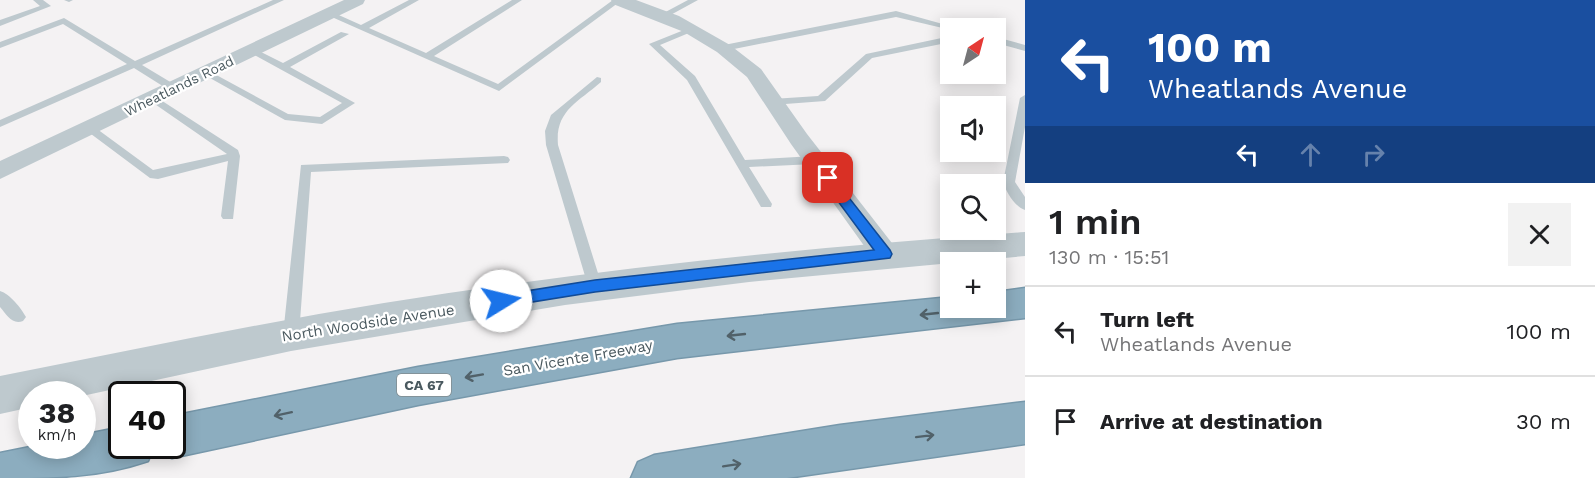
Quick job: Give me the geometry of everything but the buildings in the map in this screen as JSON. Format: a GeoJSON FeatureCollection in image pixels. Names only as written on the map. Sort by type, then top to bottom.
{"type":"FeatureCollection","features":[{"type":"Feature","properties":{"kind":"highway"},"geometry":{"type":"LineString","coordinates":[[1006,306],[1025,303]]}},
{"type":"Feature","properties":{"kind":"highway","name":"San Vicente Freeway"},"geometry":{"type":"LineString","coordinates":[[186,434],[418,386],[677,341],[940,313]]}},
{"type":"Feature","properties":{"kind":"highway"},"geometry":{"type":"LineString","coordinates":[[654,478],[840,447],[1025,423]]}},
{"type":"Feature","properties":{"kind":"highway"},"geometry":{"type":"LineString","coordinates":[[0,476],[108,451]]}},
{"type":"Feature","properties":{"kind":"street","name":"Wheatlands Road"},"geometry":{"type":"LineString","coordinates":[[0,171],[357,0]]}},
{"type":"Feature","properties":{"kind":"street"},"geometry":{"type":"LineString","coordinates":[[619,0],[692,30],[724,48],[757,75],[772,102],[813,160],[885,254]]}},
{"type":"Feature","properties":{"kind":"street","name":"North Woodside Avenue"},"geometry":{"type":"LineString","coordinates":[[0,395],[291,335],[595,286],[885,254],[1025,244]]}},
{"type":"Feature","properties":{"kind":"lane"},"geometry":{"type":"LineString","coordinates":[[0,23],[47,6],[37,0]]}},
{"type":"Feature","properties":{"kind":"lane"},"geometry":{"type":"LineString","coordinates":[[0,124],[280,0]]}},
{"type":"Feature","properties":{"kind":"lane"},"geometry":{"type":"LineString","coordinates":[[362,28],[415,0]]}},
{"type":"Feature","properties":{"kind":"lane"},"geometry":{"type":"LineString","coordinates":[[427,56],[518,0]]}},
{"type":"Feature","properties":{"kind":"lane"},"geometry":{"type":"LineString","coordinates":[[329,14],[499,88],[619,0]]}},
{"type":"Feature","properties":{"kind":"lane"},"geometry":{"type":"LineString","coordinates":[[662,16],[694,0]]}},
{"type":"Feature","properties":{"kind":"lane"},"geometry":{"type":"LineString","coordinates":[[724,48],[896,14],[940,25]]}},
{"type":"Feature","properties":{"kind":"lane"},"geometry":{"type":"LineString","coordinates":[[0,45],[64,21],[173,88]]}},
{"type":"Feature","properties":{"kind":"lane"},"geometry":{"type":"LineString","coordinates":[[692,30],[654,44],[691,78],[766,204]]}},
{"type":"Feature","properties":{"kind":"lane"},"geometry":{"type":"LineString","coordinates":[[282,67],[344,34]]}},
{"type":"Feature","properties":{"kind":"lane"},"geometry":{"type":"LineString","coordinates":[[772,102],[822,99],[869,56],[940,41]]}},
{"type":"Feature","properties":{"kind":"lane"},"geometry":{"type":"LineString","coordinates":[[1006,43],[1025,48]]}},
{"type":"Feature","properties":{"kind":"lane"},"geometry":{"type":"LineString","coordinates":[[206,73],[285,117],[322,121],[350,103],[252,51]]}},
{"type":"Feature","properties":{"kind":"lane"},"geometry":{"type":"LineString","coordinates":[[595,286],[552,145],[551,131],[555,117],[597,80]]}},
{"type":"Feature","properties":{"kind":"lane"},"geometry":{"type":"LineString","coordinates":[[153,98],[232,150],[234,156],[228,216]]}},
{"type":"Feature","properties":{"kind":"lane"},"geometry":{"type":"LineString","coordinates":[[1025,98],[1009,182],[1011,189],[1025,206]]}},
{"type":"Feature","properties":{"kind":"lane"},"geometry":{"type":"LineString","coordinates":[[89,128],[150,174],[234,156]]}},
{"type":"Feature","properties":{"kind":"lane"},"geometry":{"type":"LineString","coordinates":[[291,335],[305,168],[504,160]]}},
{"type":"Feature","properties":{"kind":"lane"},"geometry":{"type":"LineString","coordinates":[[741,164],[813,160]]}},
{"type":"Feature","properties":{"kind":"lane"},"geometry":{"type":"LineString","coordinates":[[0,297],[18,317]]}},
{"type":"Feature","properties":{"kind":"route"},"geometry":{"type":"LineString","coordinates":[[501,301],[595,286],[885,254],[828,178]]}}]}
